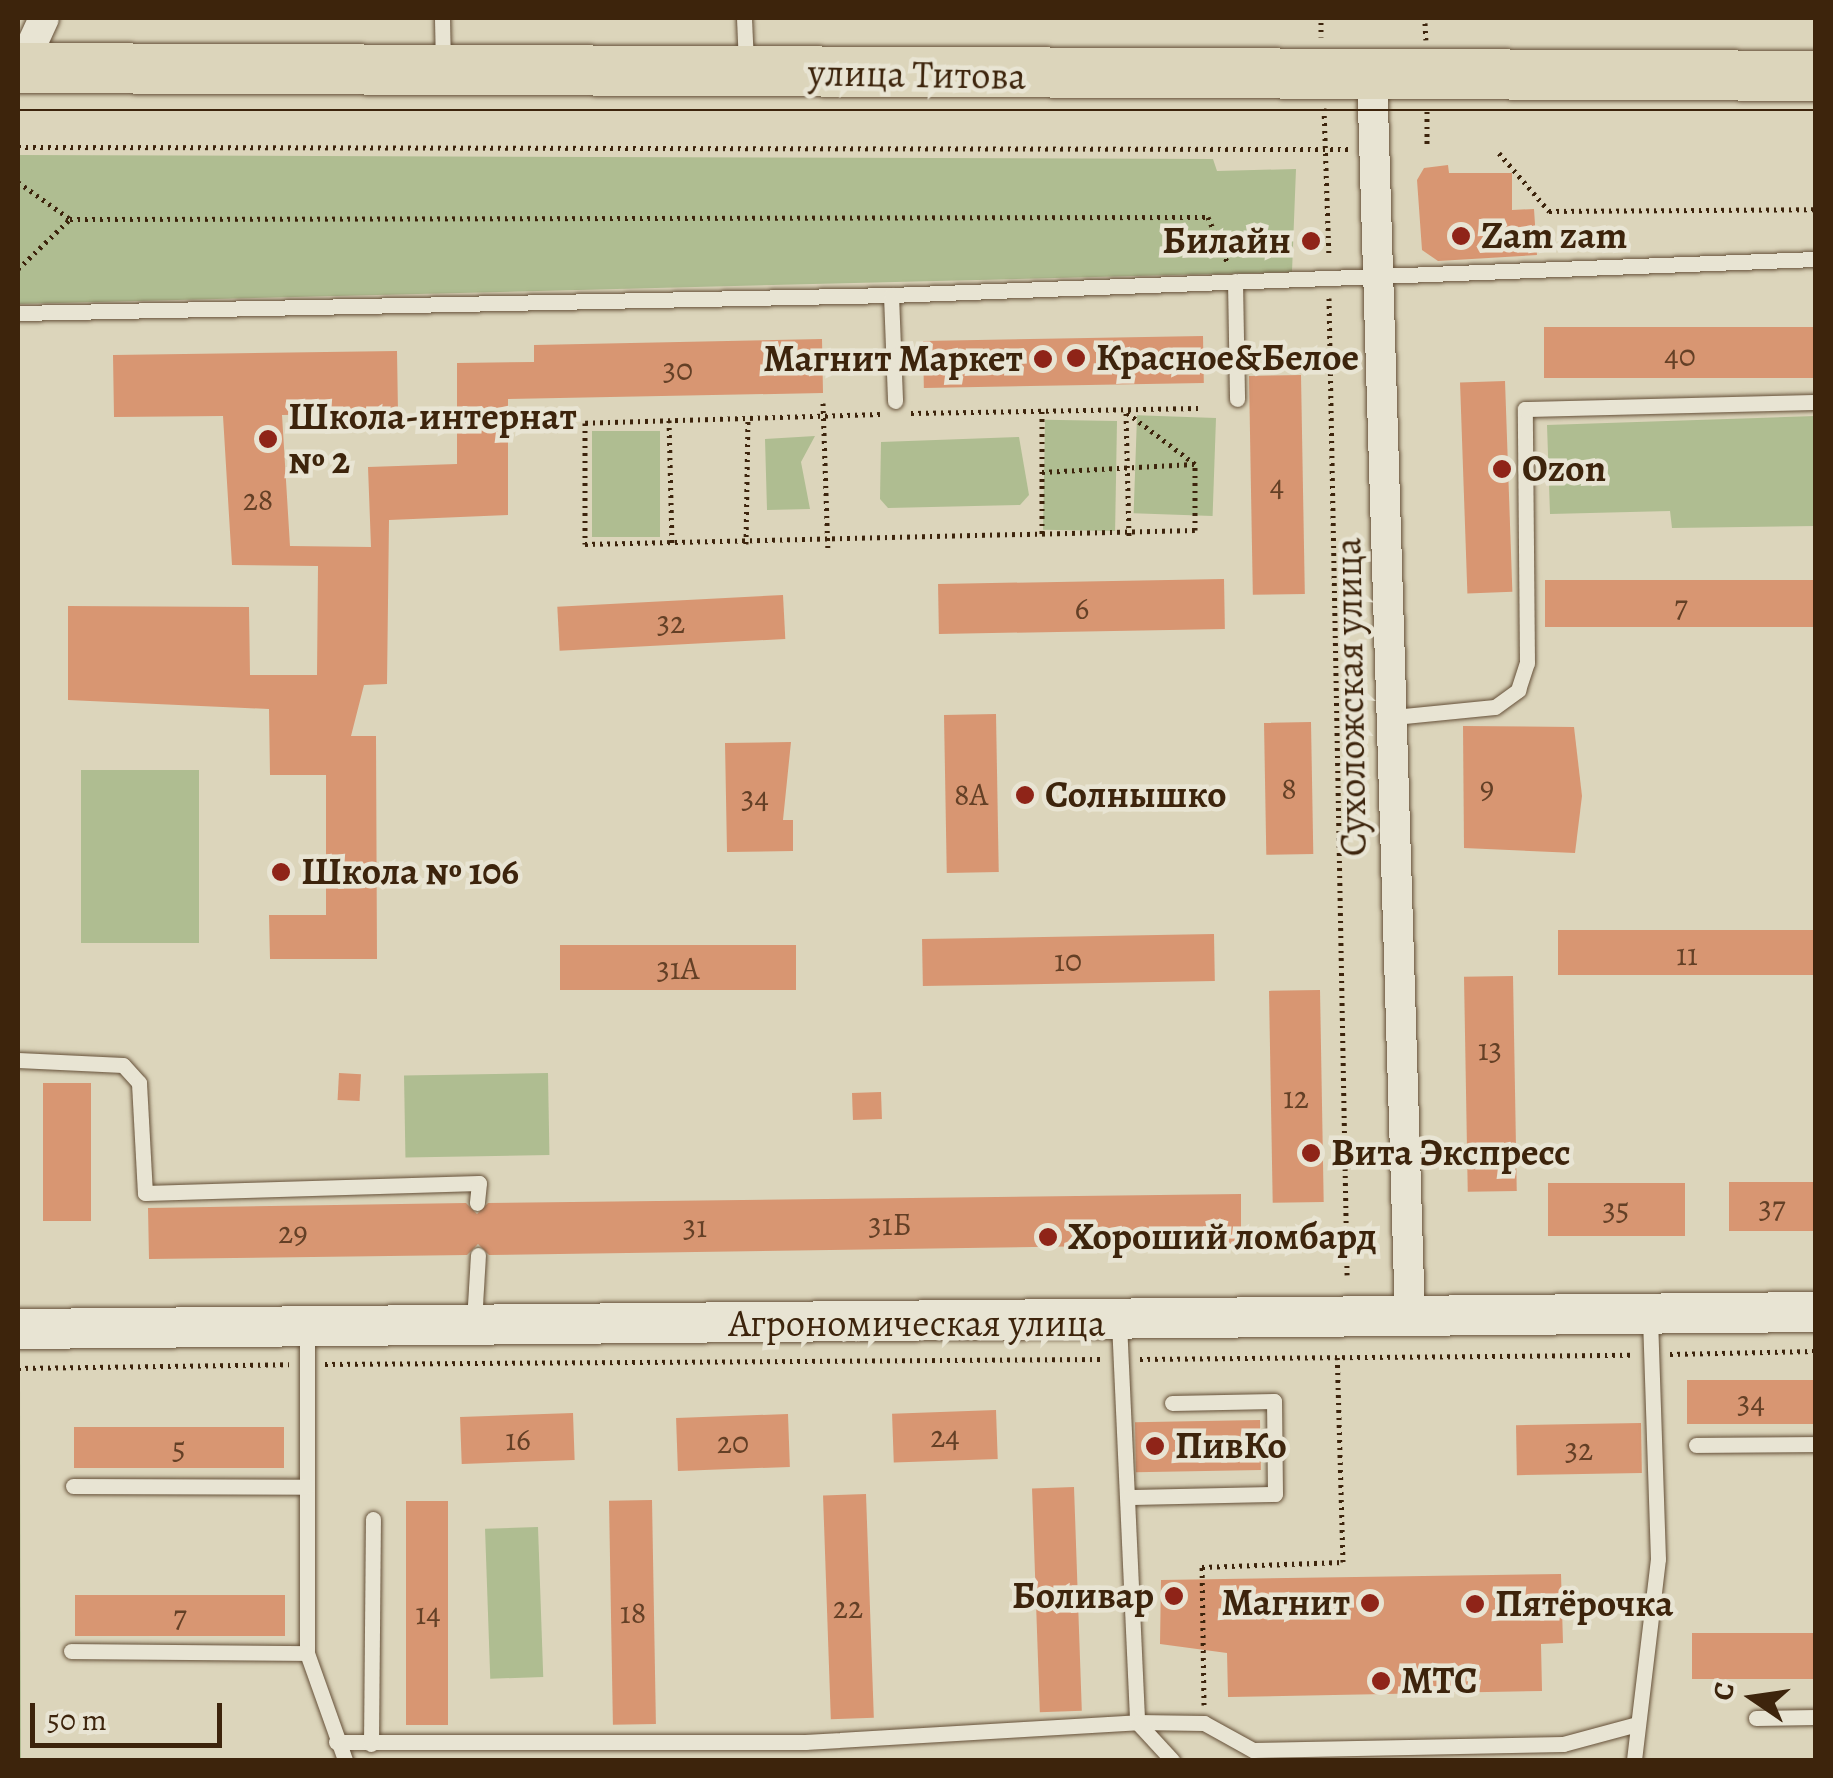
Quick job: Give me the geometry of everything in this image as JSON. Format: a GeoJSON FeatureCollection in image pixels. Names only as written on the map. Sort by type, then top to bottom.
{"type":"FeatureCollection","features":[{"type":"Feature","properties":{"kind":"main road","name":"улица Титова"},"geometry":{"type":"LineString","coordinates":[[19,68],[1816,76]]}},
{"type":"Feature","properties":{"kind":"street"},"geometry":{"type":"LineString","coordinates":[[19,68],[44,18]]}},
{"type":"Feature","properties":{"kind":"street","name":"Сухоложская улица"},"geometry":{"type":"LineString","coordinates":[[1372,74],[1410,1320]]}},
{"type":"Feature","properties":{"kind":"street","name":"Агрономическая улица"},"geometry":{"type":"LineString","coordinates":[[18,1329],[306,1346],[474,1326],[1120,1341],[1337,1337],[1410,1320],[1650,1335],[1816,1312]]}},
{"type":"Feature","properties":{"kind":"lane"},"geometry":{"type":"LineString","coordinates":[[442,18],[444,72]]}},
{"type":"Feature","properties":{"kind":"lane"},"geometry":{"type":"LineString","coordinates":[[744,18],[746,74]]}},
{"type":"Feature","properties":{"kind":"lane"},"geometry":{"type":"LineString","coordinates":[[18,313],[892,295],[1816,258]]}},
{"type":"Feature","properties":{"kind":"lane"},"geometry":{"type":"LineString","coordinates":[[1235,281],[1237,399]]}},
{"type":"Feature","properties":{"kind":"lane"},"geometry":{"type":"LineString","coordinates":[[892,295],[895,401]]}},
{"type":"Feature","properties":{"kind":"lane"},"geometry":{"type":"LineString","coordinates":[[1394,717],[1495,707],[1518,690],[1526,662],[1525,409],[1816,402]]}},
{"type":"Feature","properties":{"kind":"lane"},"geometry":{"type":"LineString","coordinates":[[18,1060],[123,1065],[139,1083],[145,1193],[479,1183],[477,1203]]}},
{"type":"Feature","properties":{"kind":"lane"},"geometry":{"type":"LineString","coordinates":[[474,1326],[478,1255]]}},
{"type":"Feature","properties":{"kind":"lane"},"geometry":{"type":"LineString","coordinates":[[1634,1760],[1634,1724],[1658,1559],[1650,1335]]}},
{"type":"Feature","properties":{"kind":"lane"},"geometry":{"type":"LineString","coordinates":[[1120,1341],[1137,1722],[1172,1760]]}},
{"type":"Feature","properties":{"kind":"lane"},"geometry":{"type":"LineString","coordinates":[[306,1346],[307,1653],[345,1760]]}},
{"type":"Feature","properties":{"kind":"lane"},"geometry":{"type":"LineString","coordinates":[[1128,1498],[1275,1494],[1274,1401],[1172,1403]]}},
{"type":"Feature","properties":{"kind":"lane"},"geometry":{"type":"LineString","coordinates":[[1696,1445],[1816,1444]]}},
{"type":"Feature","properties":{"kind":"lane"},"geometry":{"type":"LineString","coordinates":[[74,1486],[306,1487]]}},
{"type":"Feature","properties":{"kind":"lane"},"geometry":{"type":"LineString","coordinates":[[370,1744],[373,1520]]}},
{"type":"Feature","properties":{"kind":"lane"},"geometry":{"type":"LineString","coordinates":[[71,1651],[307,1653]]}},
{"type":"Feature","properties":{"kind":"lane"},"geometry":{"type":"LineString","coordinates":[[1756,1718],[1816,1717]]}},
{"type":"Feature","properties":{"kind":"lane"},"geometry":{"type":"LineString","coordinates":[[336,1742],[804,1742],[1137,1722],[1204,1722],[1253,1750],[1563,1744],[1634,1724]]}},
{"type":"Feature","properties":{"kind":"path"},"geometry":{"type":"LineString","coordinates":[[1320,22],[1329,278],[1347,1275]]}},
{"type":"Feature","properties":{"kind":"path"},"geometry":{"type":"LineString","coordinates":[[18,147],[1324,149]]}},
{"type":"Feature","properties":{"kind":"path"},"geometry":{"type":"LineString","coordinates":[[1499,153],[1550,211],[1816,209]]}},
{"type":"Feature","properties":{"kind":"path"},"geometry":{"type":"LineString","coordinates":[[18,182],[70,219],[1208,217],[1235,281]]}},
{"type":"Feature","properties":{"kind":"path"},"geometry":{"type":"LineString","coordinates":[[18,269],[70,219]]}},
{"type":"Feature","properties":{"kind":"path"},"geometry":{"type":"LineString","coordinates":[[824,404],[828,552]]}},
{"type":"Feature","properties":{"kind":"path"},"geometry":{"type":"LineString","coordinates":[[1042,410],[1042,538]]}},
{"type":"Feature","properties":{"kind":"path"},"geometry":{"type":"LineString","coordinates":[[1128,536],[1126,412],[1195,464]]}},
{"type":"Feature","properties":{"kind":"path"},"geometry":{"type":"LineString","coordinates":[[746,544],[748,418]]}},
{"type":"Feature","properties":{"kind":"path"},"geometry":{"type":"LineString","coordinates":[[669,420],[672,544]]}},
{"type":"Feature","properties":{"kind":"path"},"geometry":{"type":"LineString","coordinates":[[585,423],[585,544],[1042,538],[1195,530],[1195,464]]}},
{"type":"Feature","properties":{"kind":"path"},"geometry":{"type":"LineString","coordinates":[[1042,472],[1195,464]]}},
{"type":"Feature","properties":{"kind":"path"},"geometry":{"type":"LineString","coordinates":[[18,1368],[306,1346],[1650,1335],[1816,1351]]}},
{"type":"Feature","properties":{"kind":"path"},"geometry":{"type":"LineString","coordinates":[[1204,1722],[1202,1568],[1344,1562],[1337,1337]]}},
{"type":"Feature","properties":{"kind":"green space"},"geometry":{"type":"Polygon","coordinates":[[[18,155],[1213,159],[1217,171],[1296,169],[1292,272],[18,304],[18,155]]]}},
{"type":"Feature","properties":{"kind":"green space"},"geometry":{"type":"Polygon","coordinates":[[[1137,415],[1216,418],[1213,516],[1134,513],[1137,415]]]}},
{"type":"Feature","properties":{"kind":"green space"},"geometry":{"type":"Polygon","coordinates":[[[1815,416],[1815,526],[1672,528],[1670,511],[1550,514],[1547,425],[1815,416]]]}},
{"type":"Feature","properties":{"kind":"green space"},"geometry":{"type":"Polygon","coordinates":[[[1045,420],[1117,421],[1115,531],[1043,530],[1045,420]]]}},
{"type":"Feature","properties":{"kind":"green space"},"geometry":{"type":"Polygon","coordinates":[[[592,431],[660,431],[660,537],[592,537],[592,431]]]}},
{"type":"Feature","properties":{"kind":"green space"},"geometry":{"type":"Polygon","coordinates":[[[815,436],[801,462],[810,509],[767,510],[765,439],[815,436]]]}},
{"type":"Feature","properties":{"kind":"green space"},"geometry":{"type":"Polygon","coordinates":[[[1019,437],[1029,495],[1020,505],[888,508],[880,499],[881,442],[1019,437]]]}},
{"type":"Feature","properties":{"kind":"green space"},"geometry":{"type":"Polygon","coordinates":[[[81,770],[199,770],[199,943],[81,943],[81,770]]]}},
{"type":"Feature","properties":{"kind":"green space"},"geometry":{"type":"Polygon","coordinates":[[[548,1073],[549,1155],[405,1158],[404,1076],[548,1073]]]}},
{"type":"Feature","properties":{"kind":"green space"},"geometry":{"type":"Polygon","coordinates":[[[20,1379],[21,1760],[18,1760],[20,1379]]]}},
{"type":"Feature","properties":{"kind":"green space"},"geometry":{"type":"Polygon","coordinates":[[[538,1527],[543,1677],[490,1679],[485,1529],[538,1527]]]}},
{"type":"Feature","properties":{"kind":"building"},"geometry":{"type":"Polygon","coordinates":[[[1448,165],[1449,173],[1512,173],[1512,210],[1534,209],[1537,255],[1438,261],[1422,250],[1417,180],[1424,168],[1448,165]]]}},
{"type":"Feature","properties":{"kind":"building"},"geometry":{"type":"Polygon","coordinates":[[[1544,327],[1816,327],[1816,378],[1544,378],[1544,327]]]}},
{"type":"Feature","properties":{"kind":"building"},"geometry":{"type":"Polygon","coordinates":[[[1203,336],[1204,383],[924,388],[923,341],[1203,336]]]}},
{"type":"Feature","properties":{"kind":"building"},"geometry":{"type":"Polygon","coordinates":[[[822,339],[823,393],[508,399],[508,515],[389,520],[387,684],[364,685],[351,736],[376,736],[377,959],[270,959],[269,915],[326,915],[326,775],[270,775],[269,709],[68,700],[68,606],[249,607],[250,675],[317,675],[318,566],[232,565],[223,416],[114,417],[113,355],[397,351],[398,413],[282,415],[290,546],[371,547],[368,467],[457,464],[457,363],[534,362],[534,345],[822,339]]]}},
{"type":"Feature","properties":{"kind":"building"},"geometry":{"type":"Polygon","coordinates":[[[1301,375],[1305,594],[1253,595],[1249,376],[1301,375]]]}},
{"type":"Feature","properties":{"kind":"building"},"geometry":{"type":"Polygon","coordinates":[[[1505,381],[1512,592],[1467,593],[1460,383],[1505,381]]]}},
{"type":"Feature","properties":{"kind":"building"},"geometry":{"type":"Polygon","coordinates":[[[1224,579],[1225,629],[939,634],[938,584],[1224,579]]]}},
{"type":"Feature","properties":{"kind":"building"},"geometry":{"type":"Polygon","coordinates":[[[1545,580],[1816,580],[1816,627],[1545,627],[1545,580]]]}},
{"type":"Feature","properties":{"kind":"building"},"geometry":{"type":"Polygon","coordinates":[[[783,595],[785,639],[560,651],[557,607],[783,595]]]}},
{"type":"Feature","properties":{"kind":"building"},"geometry":{"type":"Polygon","coordinates":[[[996,714],[999,872],[947,873],[944,715],[996,714]]]}},
{"type":"Feature","properties":{"kind":"building"},"geometry":{"type":"Polygon","coordinates":[[[1311,722],[1313,854],[1266,855],[1264,723],[1311,722]]]}},
{"type":"Feature","properties":{"kind":"building"},"geometry":{"type":"Polygon","coordinates":[[[1463,726],[1574,727],[1582,796],[1575,853],[1464,848],[1463,726]]]}},
{"type":"Feature","properties":{"kind":"building"},"geometry":{"type":"Polygon","coordinates":[[[791,742],[783,820],[793,820],[793,851],[727,852],[725,743],[791,742]]]}},
{"type":"Feature","properties":{"kind":"building"},"geometry":{"type":"Polygon","coordinates":[[[1558,930],[1816,930],[1816,975],[1558,975],[1558,930]]]}},
{"type":"Feature","properties":{"kind":"building"},"geometry":{"type":"Polygon","coordinates":[[[1214,934],[1215,981],[923,986],[922,939],[1214,934]]]}},
{"type":"Feature","properties":{"kind":"building"},"geometry":{"type":"Polygon","coordinates":[[[560,945],[796,945],[796,990],[560,990],[560,945]]]}},
{"type":"Feature","properties":{"kind":"building"},"geometry":{"type":"Polygon","coordinates":[[[1513,976],[1517,1191],[1468,1192],[1464,977],[1513,976]]]}},
{"type":"Feature","properties":{"kind":"building"},"geometry":{"type":"Polygon","coordinates":[[[1320,990],[1324,1202],[1273,1203],[1269,991],[1320,990]]]}},
{"type":"Feature","properties":{"kind":"building"},"geometry":{"type":"Polygon","coordinates":[[[339,1073],[361,1074],[360,1101],[338,1100],[339,1073]]]}},
{"type":"Feature","properties":{"kind":"building"},"geometry":{"type":"Polygon","coordinates":[[[43,1083],[91,1083],[91,1221],[43,1221],[43,1083]]]}},
{"type":"Feature","properties":{"kind":"building"},"geometry":{"type":"Polygon","coordinates":[[[881,1092],[882,1119],[853,1120],[852,1093],[881,1092]]]}},
{"type":"Feature","properties":{"kind":"building"},"geometry":{"type":"Polygon","coordinates":[[[1729,1182],[1816,1182],[1816,1231],[1729,1231],[1729,1182]]]}},
{"type":"Feature","properties":{"kind":"building"},"geometry":{"type":"Polygon","coordinates":[[[1548,1183],[1685,1183],[1685,1236],[1548,1236],[1548,1183]]]}},
{"type":"Feature","properties":{"kind":"building"},"geometry":{"type":"Polygon","coordinates":[[[1241,1194],[1241,1244],[489,1255],[478,1244],[467,1255],[149,1259],[148,1208],[466,1203],[477,1214],[488,1203],[1241,1194]]]}},
{"type":"Feature","properties":{"kind":"building"},"geometry":{"type":"Polygon","coordinates":[[[1687,1380],[1816,1380],[1816,1424],[1687,1424],[1687,1380]]]}},
{"type":"Feature","properties":{"kind":"building"},"geometry":{"type":"Polygon","coordinates":[[[996,1410],[998,1459],[894,1463],[892,1414],[996,1410]]]}},
{"type":"Feature","properties":{"kind":"building"},"geometry":{"type":"Polygon","coordinates":[[[573,1413],[575,1460],[462,1464],[460,1417],[573,1413]]]}},
{"type":"Feature","properties":{"kind":"building"},"geometry":{"type":"Polygon","coordinates":[[[788,1414],[790,1467],[678,1471],[676,1418],[788,1414]]]}},
{"type":"Feature","properties":{"kind":"building"},"geometry":{"type":"Polygon","coordinates":[[[1260,1420],[1261,1470],[1136,1472],[1135,1422],[1260,1420]]]}},
{"type":"Feature","properties":{"kind":"building"},"geometry":{"type":"Polygon","coordinates":[[[1641,1423],[1642,1473],[1517,1475],[1516,1425],[1641,1423]]]}},
{"type":"Feature","properties":{"kind":"building"},"geometry":{"type":"Polygon","coordinates":[[[74,1427],[284,1427],[284,1468],[74,1468],[74,1427]]]}},
{"type":"Feature","properties":{"kind":"building"},"geometry":{"type":"Polygon","coordinates":[[[1074,1487],[1082,1711],[1040,1712],[1032,1488],[1074,1487]]]}},
{"type":"Feature","properties":{"kind":"building"},"geometry":{"type":"Polygon","coordinates":[[[866,1494],[874,1718],[831,1719],[823,1496],[866,1494]]]}},
{"type":"Feature","properties":{"kind":"building"},"geometry":{"type":"Polygon","coordinates":[[[652,1500],[656,1724],[613,1725],[609,1501],[652,1500]]]}},
{"type":"Feature","properties":{"kind":"building"},"geometry":{"type":"Polygon","coordinates":[[[406,1501],[448,1501],[448,1725],[406,1725],[406,1501]]]}},
{"type":"Feature","properties":{"kind":"building"},"geometry":{"type":"Polygon","coordinates":[[[1561,1574],[1563,1643],[1541,1644],[1542,1691],[1228,1697],[1227,1653],[1160,1644],[1161,1580],[1561,1574]]]}},
{"type":"Feature","properties":{"kind":"building"},"geometry":{"type":"Polygon","coordinates":[[[75,1595],[285,1595],[285,1636],[75,1636],[75,1595]]]}},
{"type":"Feature","properties":{"kind":"building"},"geometry":{"type":"Polygon","coordinates":[[[1692,1633],[1816,1633],[1816,1679],[1692,1679],[1692,1633]]]}},
{"type":"Feature","properties":{"kind":"tram line"},"geometry":{"type":"LineString","coordinates":[[18,110],[1816,110]]}},
{"type":"Feature","properties":{"kind":"place","name":"Zam zam"},"geometry":{"type":"Point","coordinates":[1461,236]}},
{"type":"Feature","properties":{"kind":"place","name":"Билайн"},"geometry":{"type":"Point","coordinates":[1311,241]}},
{"type":"Feature","properties":{"kind":"place","name":"Красное&Белое"},"geometry":{"type":"Point","coordinates":[1076,358]}},
{"type":"Feature","properties":{"kind":"place","name":"Магнит Маркет"},"geometry":{"type":"Point","coordinates":[1043,359]}},
{"type":"Feature","properties":{"kind":"place","name":"Школа-интернат № 2"},"geometry":{"type":"Point","coordinates":[268,439]}},
{"type":"Feature","properties":{"kind":"place","name":"Ozon"},"geometry":{"type":"Point","coordinates":[1502,469]}},
{"type":"Feature","properties":{"kind":"place","name":"Солнышко"},"geometry":{"type":"Point","coordinates":[1025,795]}},
{"type":"Feature","properties":{"kind":"place","name":"Школа № 106"},"geometry":{"type":"Point","coordinates":[281,872]}},
{"type":"Feature","properties":{"kind":"place","name":"Вита Экспресс"},"geometry":{"type":"Point","coordinates":[1311,1153]}},
{"type":"Feature","properties":{"kind":"place","name":"Хороший ломбард"},"geometry":{"type":"Point","coordinates":[1048,1237]}},
{"type":"Feature","properties":{"kind":"place","name":"ПивКо"},"geometry":{"type":"Point","coordinates":[1155,1446]}},
{"type":"Feature","properties":{"kind":"place","name":"Боливар"},"geometry":{"type":"Point","coordinates":[1174,1596]}},
{"type":"Feature","properties":{"kind":"place","name":"Магнит"},"geometry":{"type":"Point","coordinates":[1370,1603]}},
{"type":"Feature","properties":{"kind":"place","name":"Пятёрочка"},"geometry":{"type":"Point","coordinates":[1475,1604]}},
{"type":"Feature","properties":{"kind":"place","name":"МТС"},"geometry":{"type":"Point","coordinates":[1381,1681]}}]}
